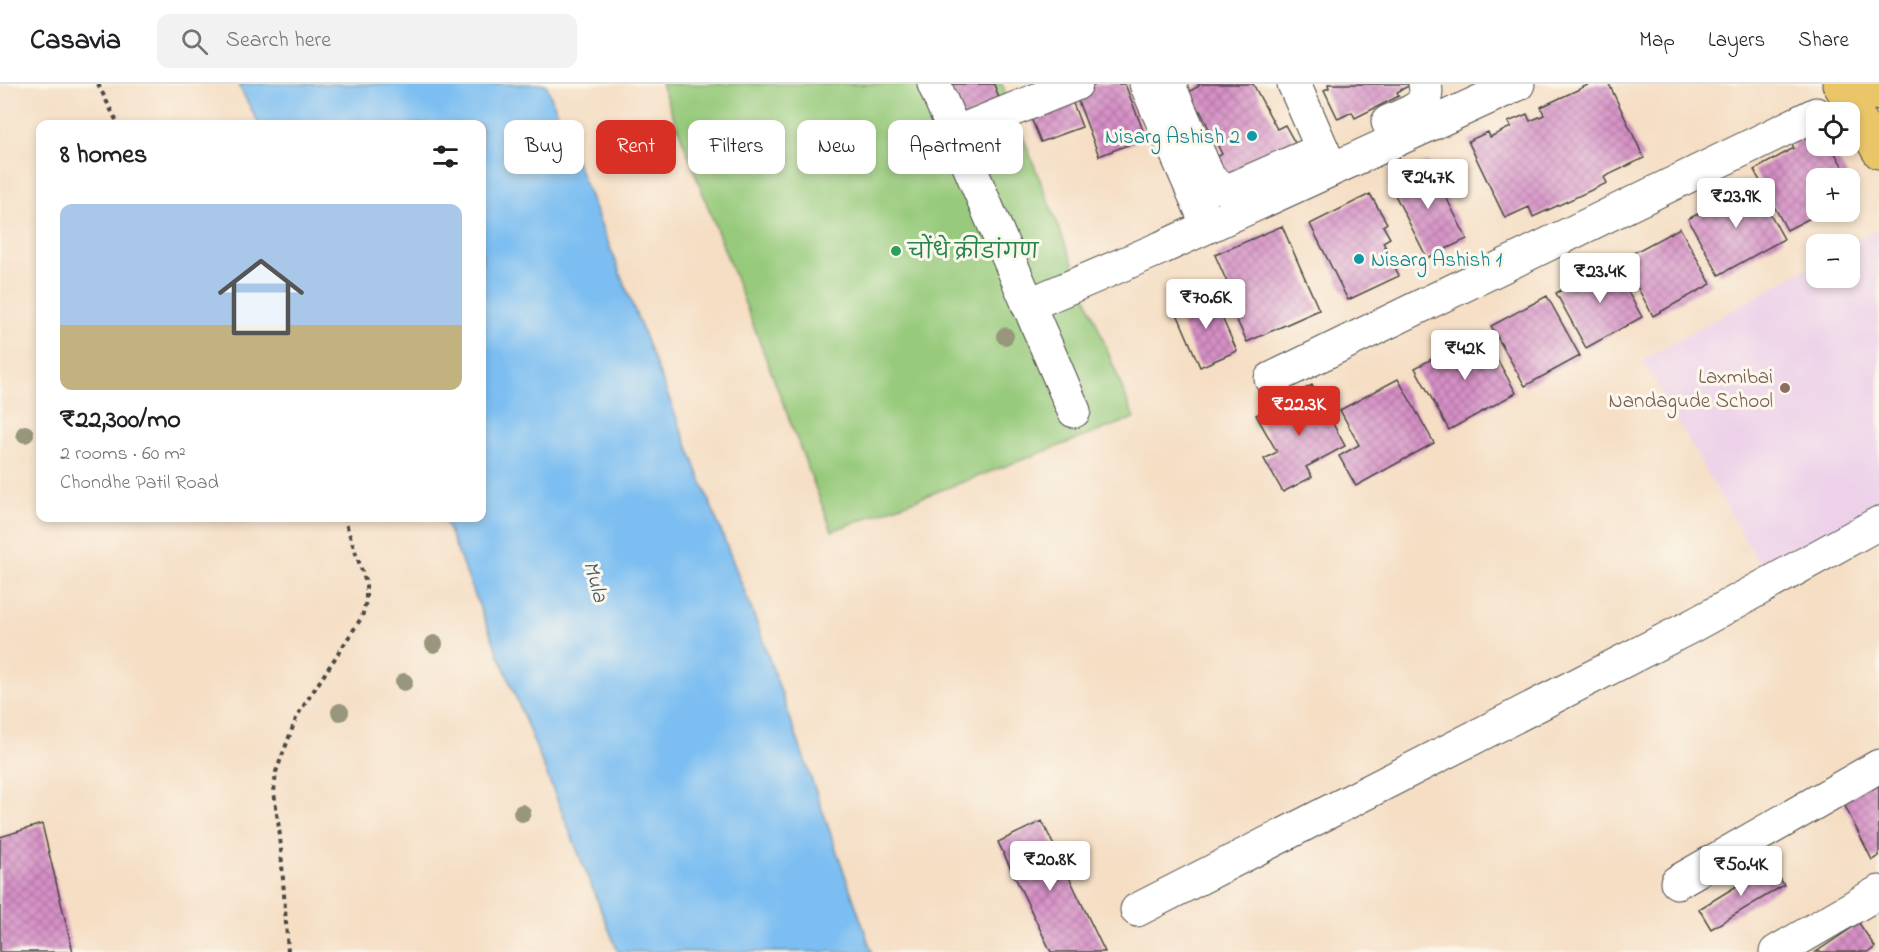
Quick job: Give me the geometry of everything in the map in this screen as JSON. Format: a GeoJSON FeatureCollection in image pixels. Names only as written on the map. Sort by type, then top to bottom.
{"type":"FeatureCollection","features":[{"type":"Feature","properties":{"kind":"main road"},"geometry":{"type":"LineString","coordinates":[[1846,98],[1879,152]]}},
{"type":"Feature","properties":{"kind":"street"},"geometry":{"type":"LineString","coordinates":[[934,84],[949,120]]}},
{"type":"Feature","properties":{"kind":"street"},"geometry":{"type":"LineString","coordinates":[[1146,84],[1208,226]]}},
{"type":"Feature","properties":{"kind":"street"},"geometry":{"type":"LineString","coordinates":[[1171,84],[1171,90],[1209,178],[1224,189],[1232,189],[1337,156],[1518,84]]}},
{"type":"Feature","properties":{"kind":"street"},"geometry":{"type":"LineString","coordinates":[[1294,84],[1337,156]]}},
{"type":"Feature","properties":{"kind":"street"},"geometry":{"type":"LineString","coordinates":[[1375,128],[1423,105],[1427,98],[1425,84]]}},
{"type":"Feature","properties":{"kind":"street"},"geometry":{"type":"LineString","coordinates":[[986,120],[1068,86]]}},
{"type":"Feature","properties":{"kind":"street"},"geometry":{"type":"LineString","coordinates":[[1271,379],[1846,98]]}},
{"type":"Feature","properties":{"kind":"street"},"geometry":{"type":"LineString","coordinates":[[1028,305],[1208,226],[1337,156]]}},
{"type":"Feature","properties":{"kind":"street"},"geometry":{"type":"LineString","coordinates":[[972,174],[1074,411]]}},
{"type":"Feature","properties":{"kind":"street"},"geometry":{"type":"LineString","coordinates":[[1137,910],[1690,627],[1879,523]]}},
{"type":"Feature","properties":{"kind":"street"},"geometry":{"type":"LineString","coordinates":[[1677,882],[1879,766]]}},
{"type":"Feature","properties":{"kind":"street"},"geometry":{"type":"LineString","coordinates":[[1776,952],[1874,905]]}},
{"type":"Feature","properties":{"kind":"path"},"geometry":{"type":"LineString","coordinates":[[98,84],[116,120]]}},
{"type":"Feature","properties":{"kind":"path"},"geometry":{"type":"LineString","coordinates":[[288,952],[274,792],[276,772],[297,716],[362,617],[366,601],[366,583],[345,522]]}},
{"type":"Feature","properties":{"kind":"shaded area"},"geometry":{"type":"Polygon","coordinates":[[[1878,229],[1879,509],[1764,573],[1643,360],[1806,269],[1806,288],[1860,288],[1860,238],[1878,229]]]}},
{"type":"Feature","properties":{"kind":"green space","name":"चोंधे क्रीडांगण"},"geometry":{"type":"Polygon","coordinates":[[[661,84],[1002,84],[1016,120],[888,120],[888,174],[1023,174],[1023,137],[1134,418],[832,531],[695,174],[785,174],[785,120],[688,120],[688,155],[661,84]]]}},
{"type":"Feature","properties":{"kind":"water","name":"Mula"},"geometry":{"type":"Polygon","coordinates":[[[238,84],[546,84],[560,120],[504,120],[504,174],[581,174],[755,618],[872,952],[618,952],[446,522],[486,522],[486,120],[257,120],[238,84]]]}},
{"type":"Feature","properties":{"kind":"building"},"geometry":{"type":"Polygon","coordinates":[[[949,84],[994,84],[1001,104],[960,118],[949,84]]]}},
{"type":"Feature","properties":{"kind":"building"},"geometry":{"type":"Polygon","coordinates":[[[1098,84],[1125,84],[1146,138],[1099,156],[1075,93],[1098,84]]]}},
{"type":"Feature","properties":{"kind":"building","name":"Nisarg Ashish 2"},"geometry":{"type":"Polygon","coordinates":[[[1198,84],[1253,84],[1277,129],[1285,125],[1295,143],[1227,177],[1217,157],[1222,154],[1200,111],[1194,114],[1185,94],[1199,86],[1198,84]]]}},
{"type":"Feature","properties":{"kind":"building"},"geometry":{"type":"Polygon","coordinates":[[[1328,84],[1412,84],[1397,92],[1399,96],[1355,118],[1352,112],[1338,119],[1324,90],[1329,88],[1328,84]]]}},
{"type":"Feature","properties":{"kind":"building"},"geometry":{"type":"Polygon","coordinates":[[[1590,84],[1609,84],[1644,158],[1604,177],[1607,183],[1533,217],[1529,207],[1505,218],[1468,141],[1488,132],[1490,137],[1511,127],[1508,122],[1527,114],[1530,121],[1544,115],[1541,107],[1590,84]]]}},
{"type":"Feature","properties":{"kind":"building"},"geometry":{"type":"Polygon","coordinates":[[[1068,90],[1082,127],[1041,142],[1026,106],[1068,90]]]}},
{"type":"Feature","properties":{"kind":"building"},"geometry":{"type":"Polygon","coordinates":[[[1806,131],[1806,156],[1837,156],[1843,168],[1806,168],[1806,220],[1787,230],[1754,170],[1794,148],[1789,140],[1806,131]]]}},
{"type":"Feature","properties":{"kind":"building"},"geometry":{"type":"Polygon","coordinates":[[[1428,161],[1467,239],[1427,258],[1388,181],[1428,161]]]}},
{"type":"Feature","properties":{"kind":"building"},"geometry":{"type":"Polygon","coordinates":[[[1754,184],[1784,239],[1719,275],[1688,219],[1754,184]]]}},
{"type":"Feature","properties":{"kind":"building","name":"Nisarg Ashish 1"},"geometry":{"type":"Polygon","coordinates":[[[1370,194],[1387,223],[1383,226],[1390,238],[1383,242],[1399,276],[1348,300],[1310,224],[1370,194]]]}},
{"type":"Feature","properties":{"kind":"building"},"geometry":{"type":"Polygon","coordinates":[[[1282,226],[1319,310],[1247,342],[1224,292],[1230,289],[1215,255],[1282,226]]]}},
{"type":"Feature","properties":{"kind":"building"},"geometry":{"type":"Polygon","coordinates":[[[1680,228],[1711,284],[1653,316],[1622,259],[1680,228]]]}},
{"type":"Feature","properties":{"kind":"building"},"geometry":{"type":"Polygon","coordinates":[[[1617,260],[1628,279],[1623,283],[1642,317],[1586,348],[1556,293],[1617,260]]]}},
{"type":"Feature","properties":{"kind":"building"},"geometry":{"type":"Polygon","coordinates":[[[1211,293],[1237,351],[1200,367],[1175,309],[1211,293]]]}},
{"type":"Feature","properties":{"kind":"building"},"geometry":{"type":"Polygon","coordinates":[[[1547,296],[1580,356],[1525,386],[1491,326],[1547,296]]]}},
{"type":"Feature","properties":{"kind":"building"},"geometry":{"type":"Polygon","coordinates":[[[1482,332],[1516,393],[1449,430],[1415,368],[1482,332]]]}},
{"type":"Feature","properties":{"kind":"building"},"geometry":{"type":"Polygon","coordinates":[[[1398,379],[1434,443],[1356,486],[1339,456],[1359,445],[1340,410],[1398,379]]]}},
{"type":"Feature","properties":{"kind":"building"},"geometry":{"type":"Polygon","coordinates":[[[1312,385],[1345,446],[1306,467],[1312,477],[1283,492],[1264,459],[1277,452],[1256,415],[1312,385]]]}},
{"type":"Feature","properties":{"kind":"building"},"geometry":{"type":"Polygon","coordinates":[[[1879,775],[1879,856],[1872,860],[1840,796],[1879,775]]]}},
{"type":"Feature","properties":{"kind":"building"},"geometry":{"type":"Polygon","coordinates":[[[1042,821],[1105,952],[1051,952],[998,842],[1042,821]]]}},
{"type":"Feature","properties":{"kind":"building"},"geometry":{"type":"Polygon","coordinates":[[[42,824],[73,952],[0,952],[0,837],[42,824]]]}},
{"type":"Feature","properties":{"kind":"building"},"geometry":{"type":"Polygon","coordinates":[[[1771,865],[1784,885],[1711,929],[1699,909],[1771,865]]]}},
{"type":"Feature","properties":{"kind":"building"},"geometry":{"type":"Polygon","coordinates":[[[1859,923],[1875,947],[1869,952],[1816,952],[1859,923]]]}},
{"type":"Feature","properties":{"kind":"place","name":"Nisarg Ashish 2"},"geometry":{"type":"Point","coordinates":[1252,136]}},
{"type":"Feature","properties":{"kind":"place","name":"चोंधे क्रीडांगण"},"geometry":{"type":"Point","coordinates":[896,251]}},
{"type":"Feature","properties":{"kind":"place","name":"Nisarg Ashish 1"},"geometry":{"type":"Point","coordinates":[1359,259]}},
{"type":"Feature","properties":{"kind":"place","name":"Laxmibai Nandagude School"},"geometry":{"type":"Point","coordinates":[1785,388]}}]}
